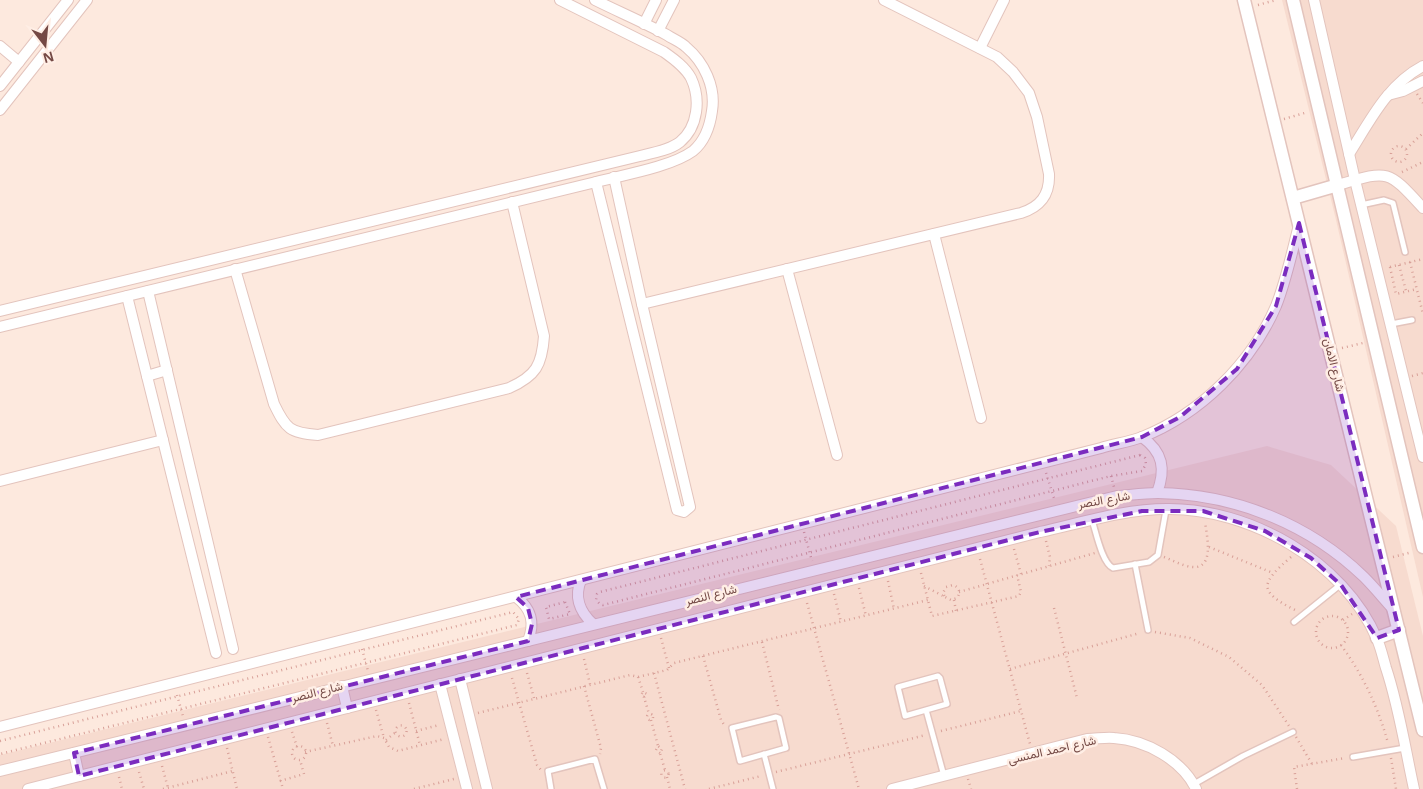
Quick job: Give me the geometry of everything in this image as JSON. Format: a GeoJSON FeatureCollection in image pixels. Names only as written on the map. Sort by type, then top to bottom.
{"type":"FeatureCollection","features":[{"type":"Feature","properties":{"kind":"street"},"geometry":{"type":"LineString","coordinates":[[0,86],[68,0]]}},
{"type":"Feature","properties":{"kind":"street"},"geometry":{"type":"LineString","coordinates":[[0,110],[87,0]]}},
{"type":"Feature","properties":{"kind":"street"},"geometry":{"type":"LineString","coordinates":[[0,311],[401,215],[663,150],[679,143],[690,130],[696,116],[697,96],[691,78],[679,62],[664,52],[560,0]]}},
{"type":"Feature","properties":{"kind":"street"},"geometry":{"type":"LineString","coordinates":[[0,327],[596,182],[664,164],[693,150],[704,139],[710,123],[713,106],[712,89],[706,72],[697,58],[685,46],[595,0]]}},
{"type":"Feature","properties":{"kind":"street"},"geometry":{"type":"LineString","coordinates":[[644,24],[656,0]]}},
{"type":"Feature","properties":{"kind":"street"},"geometry":{"type":"LineString","coordinates":[[658,31],[674,0]]}},
{"type":"Feature","properties":{"kind":"street"},"geometry":{"type":"LineString","coordinates":[[642,304],[1030,210],[1044,200],[1050,183],[1036,117],[1029,92],[1013,72],[997,57],[884,0]]}},
{"type":"Feature","properties":{"kind":"street"},"geometry":{"type":"LineString","coordinates":[[980,48],[1004,0]]}},
{"type":"Feature","properties":{"kind":"street"},"geometry":{"type":"LineString","coordinates":[[1293,0],[1374,340],[1419,549]]}},
{"type":"Feature","properties":{"kind":"street"},"geometry":{"type":"LineString","coordinates":[[1314,0],[1355,180],[1423,457]]}},
{"type":"Feature","properties":{"kind":"street","name":"شارع الامان"},"geometry":{"type":"LineString","coordinates":[[1245,4],[1423,730]]}},
{"type":"Feature","properties":{"kind":"street"},"geometry":{"type":"LineString","coordinates":[[0,46],[19,62]]}},
{"type":"Feature","properties":{"kind":"street"},"geometry":{"type":"LineString","coordinates":[[1349,154],[1387,95],[1406,77],[1423,66]]}},
{"type":"Feature","properties":{"kind":"street"},"geometry":{"type":"LineString","coordinates":[[1387,95],[1404,91],[1423,81]]}},
{"type":"Feature","properties":{"kind":"street"},"geometry":{"type":"LineString","coordinates":[[1293,198],[1379,175],[1392,178],[1402,185],[1423,208]]}},
{"type":"Feature","properties":{"kind":"street"},"geometry":{"type":"LineString","coordinates":[[596,182],[677,510],[684,512],[690,507],[614,177]]}},
{"type":"Feature","properties":{"kind":"street"},"geometry":{"type":"LineString","coordinates":[[235,269],[274,404],[281,418],[290,430],[302,434],[318,435],[509,388],[524,381],[536,370],[543,354],[544,336],[512,202]]}},
{"type":"Feature","properties":{"kind":"street"},"geometry":{"type":"LineString","coordinates":[[401,215],[404,228]]}},
{"type":"Feature","properties":{"kind":"street"},"geometry":{"type":"LineString","coordinates":[[0,727],[1044,463],[1142,436],[1180,417],[1210,395],[1242,362],[1258,339],[1276,306],[1290,264],[1299,224]]}},
{"type":"Feature","properties":{"kind":"street"},"geometry":{"type":"LineString","coordinates":[[934,234],[981,418]]}},
{"type":"Feature","properties":{"kind":"street"},"geometry":{"type":"LineString","coordinates":[[611,246],[628,242]]}},
{"type":"Feature","properties":{"kind":"street"},"geometry":{"type":"LineString","coordinates":[[787,269],[837,455]]}},
{"type":"Feature","properties":{"kind":"street"},"geometry":{"type":"LineString","coordinates":[[148,291],[233,649]]}},
{"type":"Feature","properties":{"kind":"street"},"geometry":{"type":"LineString","coordinates":[[127,296],[216,653]]}},
{"type":"Feature","properties":{"kind":"street"},"geometry":{"type":"LineString","coordinates":[[148,376],[167,370]]}},
{"type":"Feature","properties":{"kind":"street"},"geometry":{"type":"LineString","coordinates":[[1142,436],[1157,451],[1162,462],[1163,474],[1157,493]]}},
{"type":"Feature","properties":{"kind":"street"},"geometry":{"type":"LineString","coordinates":[[0,481],[164,440]]}},
{"type":"Feature","properties":{"kind":"street"},"geometry":{"type":"LineString","coordinates":[[662,448],[675,445]]}},
{"type":"Feature","properties":{"kind":"street","name":"شارع النصر"},"geometry":{"type":"LineString","coordinates":[[0,771],[1117,496],[1157,493],[1206,497],[1270,515],[1330,549],[1364,577],[1394,610]]}},
{"type":"Feature","properties":{"kind":"street"},"geometry":{"type":"LineString","coordinates":[[28,789],[1040,532],[1092,520],[1142,511],[1166,509],[1203,511],[1242,521],[1265,531],[1312,558],[1341,585],[1360,608],[1377,638],[1395,696],[1414,789]]}},
{"type":"Feature","properties":{"kind":"street"},"geometry":{"type":"LineString","coordinates":[[187,535],[205,530]]}},
{"type":"Feature","properties":{"kind":"street"},"geometry":{"type":"LineString","coordinates":[[581,580],[578,587],[578,604],[581,611],[593,624]]}},
{"type":"Feature","properties":{"kind":"street"},"geometry":{"type":"LineString","coordinates":[[774,580],[780,598]]}},
{"type":"Feature","properties":{"kind":"street"},"geometry":{"type":"LineString","coordinates":[[516,597],[528,608],[531,616],[532,624],[528,640]]}},
{"type":"Feature","properties":{"kind":"street"},"geometry":{"type":"LineString","coordinates":[[1377,638],[1399,630]]}},
{"type":"Feature","properties":{"kind":"street"},"geometry":{"type":"LineString","coordinates":[[460,679],[487,789]]}},
{"type":"Feature","properties":{"kind":"street"},"geometry":{"type":"LineString","coordinates":[[440,684],[467,789]]}},
{"type":"Feature","properties":{"kind":"street"},"geometry":{"type":"LineString","coordinates":[[342,686],[347,708]]}},
{"type":"Feature","properties":{"kind":"street","name":"شارع احمد المنسى"},"geometry":{"type":"LineString","coordinates":[[892,789],[1088,739],[1114,738],[1140,742],[1163,754],[1183,771],[1195,786]]}},
{"type":"Feature","properties":{"kind":"street"},"geometry":{"type":"LineString","coordinates":[[74,753],[79,776]]}},
{"type":"Feature","properties":{"kind":"lane"},"geometry":{"type":"LineString","coordinates":[[1361,205],[1384,200],[1393,203],[1405,252]]}},
{"type":"Feature","properties":{"kind":"lane"},"geometry":{"type":"LineString","coordinates":[[1391,324],[1412,320]]}},
{"type":"Feature","properties":{"kind":"lane"},"geometry":{"type":"LineString","coordinates":[[1092,520],[1107,563],[1113,568],[1149,562],[1158,555],[1166,509]]}},
{"type":"Feature","properties":{"kind":"lane"},"geometry":{"type":"LineString","coordinates":[[1135,564],[1148,630]]}},
{"type":"Feature","properties":{"kind":"lane"},"geometry":{"type":"LineString","coordinates":[[1294,622],[1341,585]]}},
{"type":"Feature","properties":{"kind":"lane"},"geometry":{"type":"LineString","coordinates":[[939,677],[946,704],[926,710],[904,716],[898,687],[939,677]]}},
{"type":"Feature","properties":{"kind":"lane"},"geometry":{"type":"LineString","coordinates":[[926,710],[944,776]]}},
{"type":"Feature","properties":{"kind":"lane"},"geometry":{"type":"LineString","coordinates":[[776,717],[779,718],[786,748],[740,761],[732,729],[776,717]]}},
{"type":"Feature","properties":{"kind":"lane"},"geometry":{"type":"LineString","coordinates":[[1195,786],[1243,756],[1293,732]]}},
{"type":"Feature","properties":{"kind":"lane"},"geometry":{"type":"LineString","coordinates":[[1354,757],[1405,748]]}},
{"type":"Feature","properties":{"kind":"lane"},"geometry":{"type":"LineString","coordinates":[[764,754],[773,789]]}},
{"type":"Feature","properties":{"kind":"lane"},"geometry":{"type":"LineString","coordinates":[[552,789],[548,772],[596,760],[604,789]]}},
{"type":"Feature","properties":{"kind":"path"},"geometry":{"type":"LineString","coordinates":[[1245,4],[1276,0]]}},
{"type":"Feature","properties":{"kind":"path"},"geometry":{"type":"LineString","coordinates":[[1274,122],[1319,109]]}},
{"type":"Feature","properties":{"kind":"path"},"geometry":{"type":"LineString","coordinates":[[1406,149],[1400,145],[1393,147],[1390,154],[1391,158],[1401,162],[1406,157],[1406,149],[1423,133]]}},
{"type":"Feature","properties":{"kind":"path"},"geometry":{"type":"LineString","coordinates":[[1392,178],[1423,162]]}},
{"type":"Feature","properties":{"kind":"path"},"geometry":{"type":"LineString","coordinates":[[1377,270],[1423,259]]}},
{"type":"Feature","properties":{"kind":"path"},"geometry":{"type":"LineString","coordinates":[[1410,262],[1423,314]]}},
{"type":"Feature","properties":{"kind":"path"},"geometry":{"type":"LineString","coordinates":[[1399,265],[1406,291]]}},
{"type":"Feature","properties":{"kind":"path"},"geometry":{"type":"LineString","coordinates":[[1390,267],[1396,294],[1417,289]]}},
{"type":"Feature","properties":{"kind":"path"},"geometry":{"type":"LineString","coordinates":[[1331,351],[1374,340]]}},
{"type":"Feature","properties":{"kind":"path"},"geometry":{"type":"LineString","coordinates":[[1140,455],[1146,461],[1146,467],[1142,472],[1111,476],[1052,492],[604,605],[596,600],[597,594],[600,592],[1140,455]]}},
{"type":"Feature","properties":{"kind":"path"},"geometry":{"type":"LineString","coordinates":[[1044,463],[1057,510]]}},
{"type":"Feature","properties":{"kind":"path"},"geometry":{"type":"LineString","coordinates":[[1158,555],[1193,567],[1204,563],[1209,553],[1209,547],[1203,511]]}},
{"type":"Feature","properties":{"kind":"path"},"geometry":{"type":"LineString","coordinates":[[802,524],[815,569]]}},
{"type":"Feature","properties":{"kind":"path"},"geometry":{"type":"LineString","coordinates":[[1040,532],[1049,547],[1049,566]]}},
{"type":"Feature","properties":{"kind":"path"},"geometry":{"type":"LineString","coordinates":[[1011,540],[1021,574]]}},
{"type":"Feature","properties":{"kind":"path"},"geometry":{"type":"LineString","coordinates":[[1209,547],[1272,573]]}},
{"type":"Feature","properties":{"kind":"path"},"geometry":{"type":"LineString","coordinates":[[977,549],[1032,753]]}},
{"type":"Feature","properties":{"kind":"path"},"geometry":{"type":"LineString","coordinates":[[1382,560],[1419,549]]}},
{"type":"Feature","properties":{"kind":"path"},"geometry":{"type":"LineString","coordinates":[[1299,550],[1272,573],[1268,585],[1272,596],[1277,601],[1303,615]]}},
{"type":"Feature","properties":{"kind":"path"},"geometry":{"type":"LineString","coordinates":[[924,586],[945,596],[948,600],[954,600],[960,592],[1102,551]]}},
{"type":"Feature","properties":{"kind":"path"},"geometry":{"type":"LineString","coordinates":[[918,563],[932,616],[1021,594],[1017,575]]}},
{"type":"Feature","properties":{"kind":"path"},"geometry":{"type":"LineString","coordinates":[[885,571],[894,609]]}},
{"type":"Feature","properties":{"kind":"path"},"geometry":{"type":"LineString","coordinates":[[856,579],[866,616]]}},
{"type":"Feature","properties":{"kind":"path"},"geometry":{"type":"LineString","coordinates":[[832,585],[842,622]]}},
{"type":"Feature","properties":{"kind":"path"},"geometry":{"type":"LineString","coordinates":[[945,596],[944,590],[949,585],[956,586],[960,592]]}},
{"type":"Feature","properties":{"kind":"path"},"geometry":{"type":"LineString","coordinates":[[804,592],[859,789]]}},
{"type":"Feature","properties":{"kind":"path"},"geometry":{"type":"LineString","coordinates":[[469,715],[590,684],[630,675],[638,676],[654,673],[669,668],[674,664],[703,656],[928,600]]}},
{"type":"Feature","properties":{"kind":"path"},"geometry":{"type":"LineString","coordinates":[[954,600],[956,611]]}},
{"type":"Feature","properties":{"kind":"path"},"geometry":{"type":"LineString","coordinates":[[565,602],[570,614],[549,620],[546,607],[565,602]]}},
{"type":"Feature","properties":{"kind":"path"},"geometry":{"type":"LineString","coordinates":[[1054,608],[1077,698]]}},
{"type":"Feature","properties":{"kind":"path"},"geometry":{"type":"LineString","coordinates":[[0,741],[513,612],[519,619],[517,625],[0,754]]}},
{"type":"Feature","properties":{"kind":"path"},"geometry":{"type":"LineString","coordinates":[[1337,616],[1347,626],[1346,640],[1341,645],[1328,647],[1318,637],[1317,630],[1324,618],[1337,616]]}},
{"type":"Feature","properties":{"kind":"path"},"geometry":{"type":"LineString","coordinates":[[658,629],[669,668]]}},
{"type":"Feature","properties":{"kind":"path"},"geometry":{"type":"LineString","coordinates":[[1010,669],[1148,630],[1190,638],[1229,657],[1262,685],[1312,764]]}},
{"type":"Feature","properties":{"kind":"path"},"geometry":{"type":"LineString","coordinates":[[358,637],[370,679]]}},
{"type":"Feature","properties":{"kind":"path"},"geometry":{"type":"LineString","coordinates":[[762,642],[780,708],[776,717]]}},
{"type":"Feature","properties":{"kind":"path"},"geometry":{"type":"LineString","coordinates":[[1341,645],[1356,666],[1379,714],[1390,750],[1396,789]]}},
{"type":"Feature","properties":{"kind":"path"},"geometry":{"type":"LineString","coordinates":[[582,648],[590,684]]}},
{"type":"Feature","properties":{"kind":"path"},"geometry":{"type":"LineString","coordinates":[[703,656],[723,724],[725,727],[732,729]]}},
{"type":"Feature","properties":{"kind":"path"},"geometry":{"type":"LineString","coordinates":[[524,662],[534,698]]}},
{"type":"Feature","properties":{"kind":"path"},"geometry":{"type":"LineString","coordinates":[[509,666],[537,765],[541,770],[548,772]]}},
{"type":"Feature","properties":{"kind":"path"},"geometry":{"type":"LineString","coordinates":[[654,673],[685,789]]}},
{"type":"Feature","properties":{"kind":"path"},"geometry":{"type":"LineString","coordinates":[[638,676],[643,692],[641,696],[644,698],[649,714],[653,716],[651,720],[658,746],[656,750],[660,753],[665,770],[662,775],[666,777],[670,789]]}},
{"type":"Feature","properties":{"kind":"path"},"geometry":{"type":"LineString","coordinates":[[174,684],[186,725]]}},
{"type":"Feature","properties":{"kind":"path"},"geometry":{"type":"LineString","coordinates":[[584,686],[601,748],[600,755],[596,760]]}},
{"type":"Feature","properties":{"kind":"path"},"geometry":{"type":"LineString","coordinates":[[406,693],[420,745]]}},
{"type":"Feature","properties":{"kind":"path"},"geometry":{"type":"LineString","coordinates":[[374,701],[385,739],[389,746],[396,751],[453,737]]}},
{"type":"Feature","properties":{"kind":"path"},"geometry":{"type":"LineString","coordinates":[[709,789],[1021,711]]}},
{"type":"Feature","properties":{"kind":"path"},"geometry":{"type":"LineString","coordinates":[[324,714],[333,746]]}},
{"type":"Feature","properties":{"kind":"path"},"geometry":{"type":"LineString","coordinates":[[290,722],[297,747]]}},
{"type":"Feature","properties":{"kind":"path"},"geometry":{"type":"LineString","coordinates":[[416,731],[449,723]]}},
{"type":"Feature","properties":{"kind":"path"},"geometry":{"type":"LineString","coordinates":[[385,739],[396,732],[396,729],[401,726],[406,728],[415,726]]}},
{"type":"Feature","properties":{"kind":"path"},"geometry":{"type":"LineString","coordinates":[[266,728],[283,789]]}},
{"type":"Feature","properties":{"kind":"path"},"geometry":{"type":"LineString","coordinates":[[396,732],[398,735],[403,736],[407,732],[406,728]]}},
{"type":"Feature","properties":{"kind":"path"},"geometry":{"type":"LineString","coordinates":[[305,752],[377,736],[385,739]]}},
{"type":"Feature","properties":{"kind":"path"},"geometry":{"type":"LineString","coordinates":[[225,739],[237,789]]}},
{"type":"Feature","properties":{"kind":"path"},"geometry":{"type":"LineString","coordinates":[[297,747],[305,752]]}},
{"type":"Feature","properties":{"kind":"path"},"geometry":{"type":"LineString","coordinates":[[297,747],[292,751],[293,756],[295,759],[300,760]]}},
{"type":"Feature","properties":{"kind":"path"},"geometry":{"type":"LineString","coordinates":[[300,760],[305,752]]}},
{"type":"Feature","properties":{"kind":"path"},"geometry":{"type":"LineString","coordinates":[[159,755],[169,788]]}},
{"type":"Feature","properties":{"kind":"path"},"geometry":{"type":"LineString","coordinates":[[1297,789],[1294,767],[1354,757]]}},
{"type":"Feature","properties":{"kind":"path"},"geometry":{"type":"LineString","coordinates":[[280,780],[304,774],[300,760]]}},
{"type":"Feature","properties":{"kind":"path"},"geometry":{"type":"LineString","coordinates":[[136,761],[144,789]]}},
{"type":"Feature","properties":{"kind":"path"},"geometry":{"type":"LineString","coordinates":[[163,789],[233,771]]}},
{"type":"Feature","properties":{"kind":"path"},"geometry":{"type":"LineString","coordinates":[[414,789],[464,777]]}},
{"type":"Feature","properties":{"kind":"highlighted area"},"geometry":{"type":"Polygon","coordinates":[[[1299,223],[1399,630],[1377,638],[1341,585],[1311,558],[1265,531],[1203,511],[1142,511],[1040,532],[79,776],[74,753],[528,641],[532,624],[528,608],[516,597],[1142,437],[1180,417],[1237,369],[1276,306],[1299,223]]]}},
{"type":"Feature","properties":{"kind":"shaded area"},"geometry":{"type":"Polygon","coordinates":[[[1282,0],[1423,0],[1423,597],[1336,220],[1282,0]]]}},
{"type":"Feature","properties":{"kind":"shaded area"},"geometry":{"type":"Polygon","coordinates":[[[1267,446],[1331,465],[1396,526],[1423,636],[1423,789],[0,789],[0,755],[1267,446]]]}}]}
